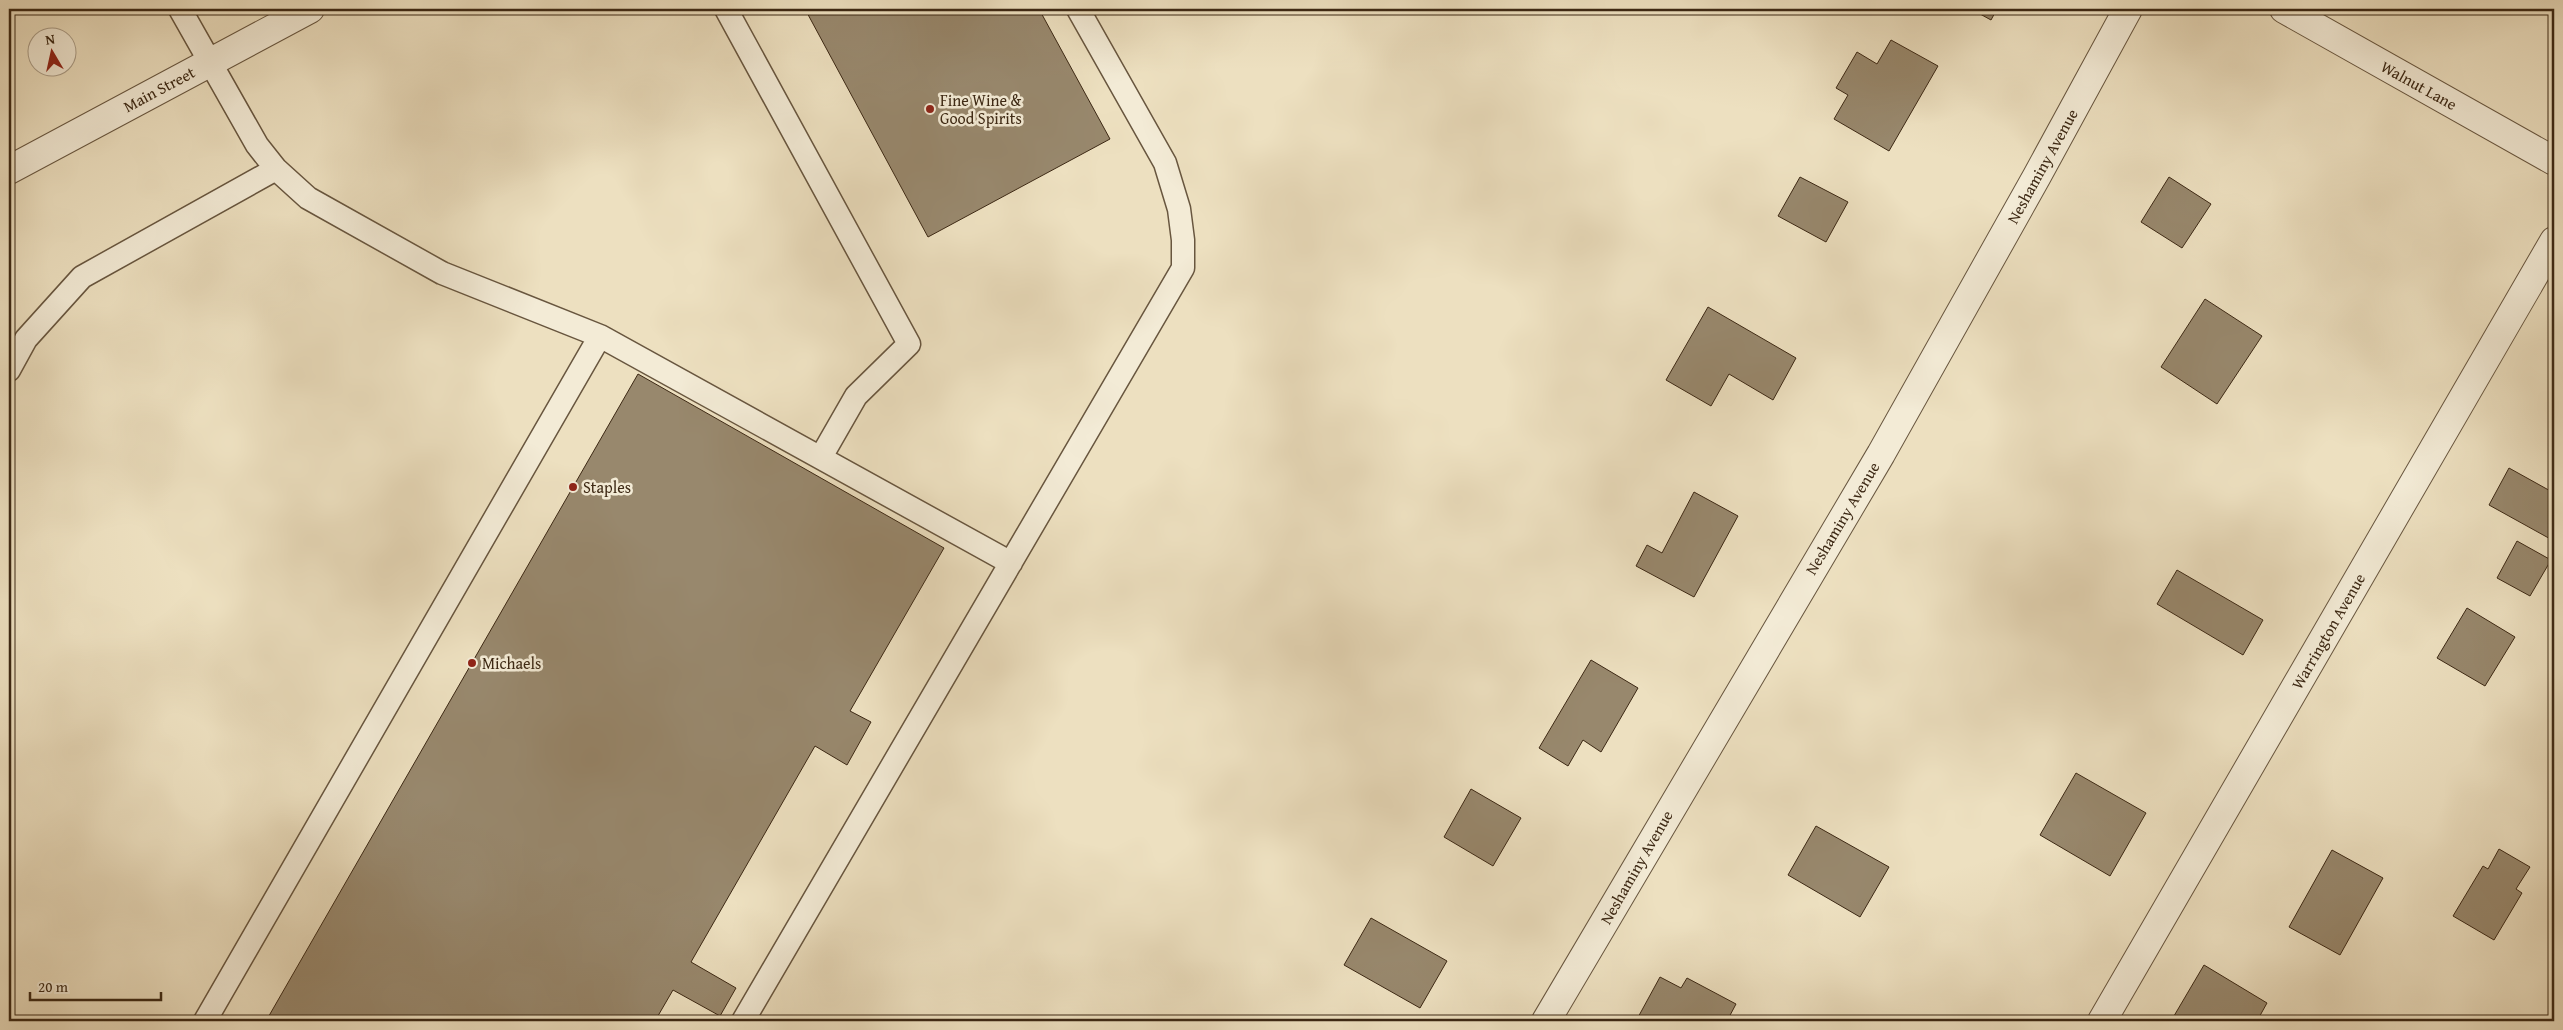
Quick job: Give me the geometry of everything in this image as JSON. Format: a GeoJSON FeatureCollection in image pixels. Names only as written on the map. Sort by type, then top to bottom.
{"type":"FeatureCollection","features":[{"type":"Feature","properties":{"kind":"street","name":"Main Street"},"geometry":{"type":"LineString","coordinates":[[9,170],[310,9]]}},
{"type":"Feature","properties":{"kind":"street","name":"Neshaminy Avenue"},"geometry":{"type":"LineString","coordinates":[[1546,1021],[1880,454],[2037,176],[2128,9]]}},
{"type":"Feature","properties":{"kind":"street","name":"Walnut Lane"},"geometry":{"type":"LineString","coordinates":[[2284,9],[2554,161]]}},
{"type":"Feature","properties":{"kind":"street","name":"Warrington Avenue"},"geometry":{"type":"LineString","coordinates":[[2102,1021],[2554,241]]}},
{"type":"Feature","properties":{"kind":"lane"},"geometry":{"type":"LineString","coordinates":[[180,9],[257,145],[276,169],[308,198],[442,273],[600,336],[1011,563]]}},
{"type":"Feature","properties":{"kind":"lane"},"geometry":{"type":"LineString","coordinates":[[726,9],[909,344],[856,396],[820,457]]}},
{"type":"Feature","properties":{"kind":"lane"},"geometry":{"type":"LineString","coordinates":[[743,1021],[1183,268],[1183,240],[1179,209],[1164,163],[1078,9]]}},
{"type":"Feature","properties":{"kind":"lane"},"geometry":{"type":"LineString","coordinates":[[9,370],[26,339],[82,277],[276,169]]}},
{"type":"Feature","properties":{"kind":"lane"},"geometry":{"type":"LineString","coordinates":[[205,1021],[600,336]]}},
{"type":"Feature","properties":{"kind":"building"},"geometry":{"type":"Polygon","coordinates":[[[805,9],[1039,9],[1110,139],[928,237],[805,9]]]}},
{"type":"Feature","properties":{"kind":"building"},"geometry":{"type":"Polygon","coordinates":[[[1971,9],[1997,9],[1991,20],[1971,9]]]}},
{"type":"Feature","properties":{"kind":"building"},"geometry":{"type":"Polygon","coordinates":[[[1891,40],[1938,66],[1889,151],[1834,119],[1848,95],[1836,88],[1857,52],[1877,64],[1891,40]]]}},
{"type":"Feature","properties":{"kind":"building"},"geometry":{"type":"Polygon","coordinates":[[[1800,177],[1848,202],[1826,242],[1778,216],[1800,177]]]}},
{"type":"Feature","properties":{"kind":"building"},"geometry":{"type":"Polygon","coordinates":[[[2169,177],[2211,204],[2182,248],[2141,222],[2169,177]]]}},
{"type":"Feature","properties":{"kind":"building"},"geometry":{"type":"Polygon","coordinates":[[[2205,299],[2262,336],[2217,404],[2161,367],[2205,299]]]}},
{"type":"Feature","properties":{"kind":"building"},"geometry":{"type":"Polygon","coordinates":[[[1708,307],[1796,358],[1773,400],[1729,374],[1711,406],[1666,380],[1708,307]]]}},
{"type":"Feature","properties":{"kind":"building"},"geometry":{"type":"Polygon","coordinates":[[[638,374],[944,548],[850,711],[871,722],[847,765],[815,746],[691,962],[736,988],[720,1016],[673,990],[655,1021],[266,1021],[638,374]]]}},
{"type":"Feature","properties":{"kind":"building"},"geometry":{"type":"Polygon","coordinates":[[[2509,468],[2554,493],[2554,541],[2489,505],[2509,468]]]}},
{"type":"Feature","properties":{"kind":"building"},"geometry":{"type":"Polygon","coordinates":[[[1694,492],[1738,516],[1694,597],[1636,566],[1647,545],[1662,553],[1694,492]]]}},
{"type":"Feature","properties":{"kind":"building"},"geometry":{"type":"Polygon","coordinates":[[[2517,541],[2551,560],[2530,596],[2497,578],[2517,541]]]}},
{"type":"Feature","properties":{"kind":"building"},"geometry":{"type":"Polygon","coordinates":[[[2177,570],[2263,620],[2243,655],[2157,604],[2177,570]]]}},
{"type":"Feature","properties":{"kind":"building"},"geometry":{"type":"Polygon","coordinates":[[[2467,608],[2515,637],[2485,686],[2437,658],[2467,608]]]}},
{"type":"Feature","properties":{"kind":"building"},"geometry":{"type":"Polygon","coordinates":[[[1591,660],[1638,688],[1601,752],[1583,740],[1568,766],[1539,748],[1591,660]]]}},
{"type":"Feature","properties":{"kind":"building"},"geometry":{"type":"Polygon","coordinates":[[[2076,773],[2146,813],[2110,876],[2040,835],[2076,773]]]}},
{"type":"Feature","properties":{"kind":"building"},"geometry":{"type":"Polygon","coordinates":[[[1471,789],[1521,818],[1493,866],[1444,837],[1471,789]]]}},
{"type":"Feature","properties":{"kind":"building"},"geometry":{"type":"Polygon","coordinates":[[[1816,826],[1889,867],[1860,917],[1788,875],[1816,826]]]}},
{"type":"Feature","properties":{"kind":"building"},"geometry":{"type":"Polygon","coordinates":[[[2499,849],[2530,867],[2516,889],[2522,893],[2494,940],[2453,916],[2483,866],[2488,869],[2499,849]]]}},
{"type":"Feature","properties":{"kind":"building"},"geometry":{"type":"Polygon","coordinates":[[[2332,850],[2383,878],[2340,955],[2289,927],[2332,850]]]}},
{"type":"Feature","properties":{"kind":"building"},"geometry":{"type":"Polygon","coordinates":[[[1371,918],[1447,961],[1420,1008],[1344,965],[1371,918]]]}},
{"type":"Feature","properties":{"kind":"building"},"geometry":{"type":"Polygon","coordinates":[[[2204,965],[2267,1003],[2257,1021],[2171,1021],[2204,965]]]}},
{"type":"Feature","properties":{"kind":"building"},"geometry":{"type":"Polygon","coordinates":[[[1660,977],[1681,988],[1687,978],[1736,1004],[1727,1021],[1636,1021],[1660,977]]]}},
{"type":"Feature","properties":{"kind":"place","name":"Fine Wine & Good Spirits"},"geometry":{"type":"Point","coordinates":[930,109]}},
{"type":"Feature","properties":{"kind":"place","name":"Staples"},"geometry":{"type":"Point","coordinates":[573,487]}},
{"type":"Feature","properties":{"kind":"place","name":"Michaels"},"geometry":{"type":"Point","coordinates":[472,663]}}]}
